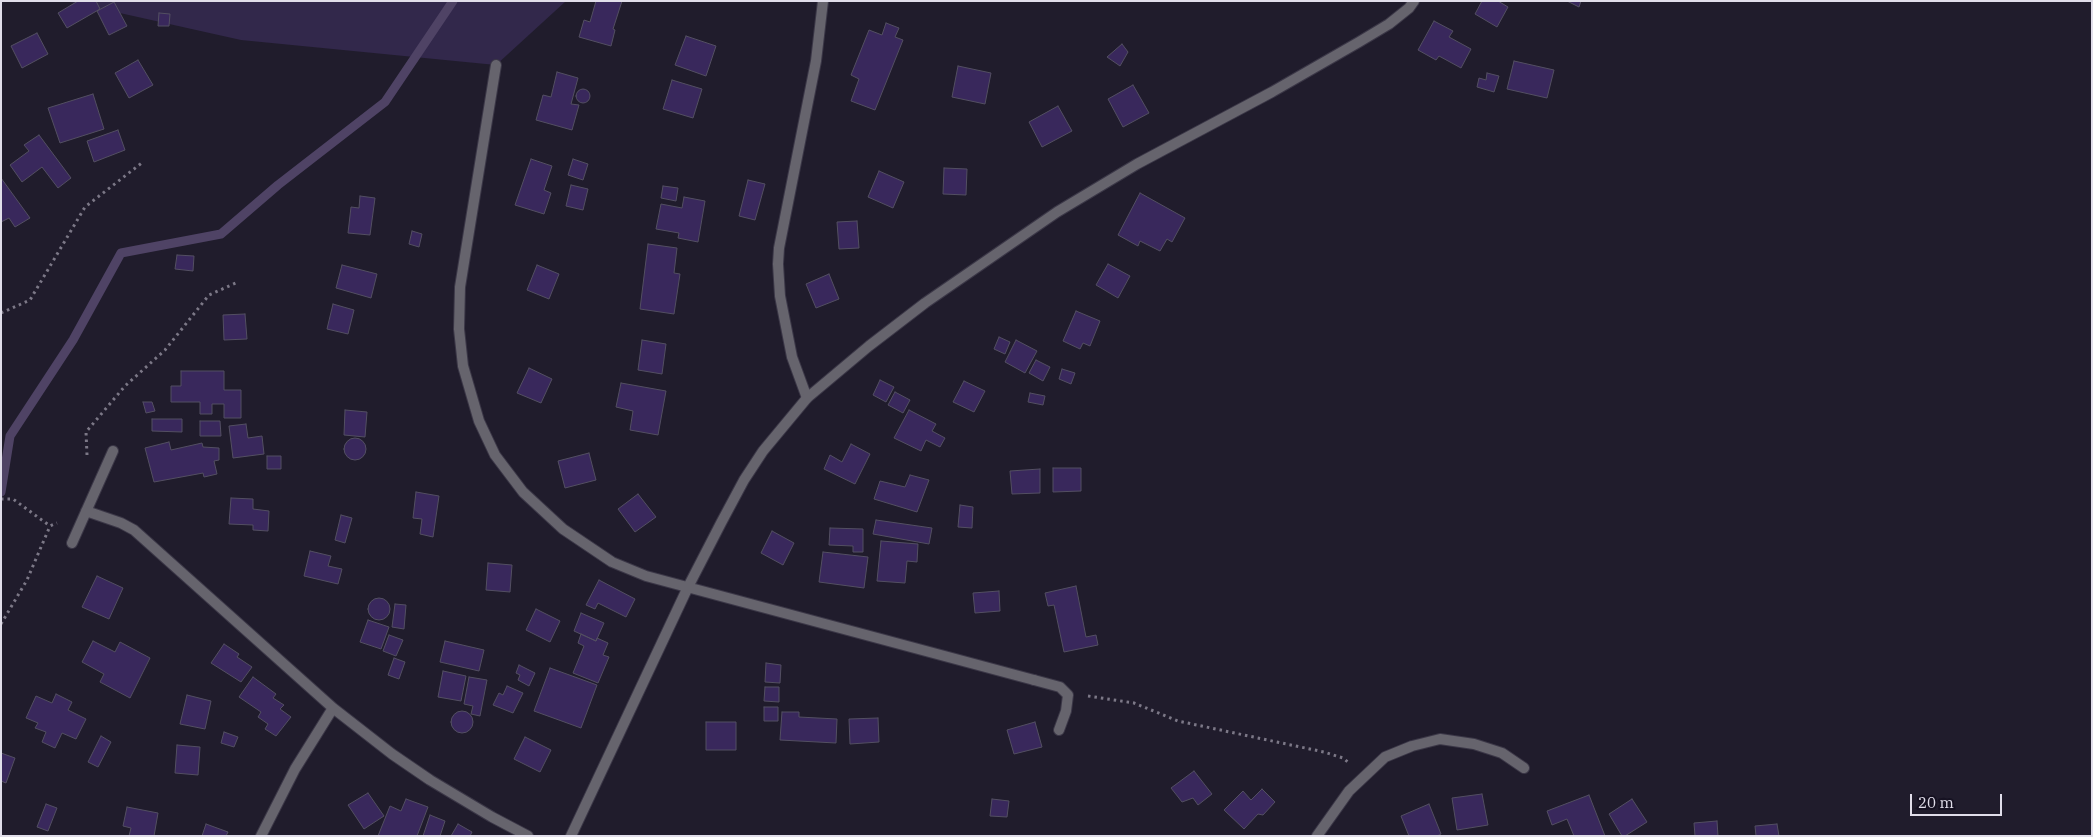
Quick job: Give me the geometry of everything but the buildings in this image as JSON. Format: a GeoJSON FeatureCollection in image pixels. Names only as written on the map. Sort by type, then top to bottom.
{"type":"FeatureCollection","features":[{"type":"Feature","properties":{"kind":"street"},"geometry":{"type":"LineString","coordinates":[[807,398],[792,357],[780,296],[778,264],[779,248],[816,61],[823,1]]}},
{"type":"Feature","properties":{"kind":"street"},"geometry":{"type":"LineString","coordinates":[[571,836],[688,587],[744,480],[782,426],[807,398],[869,346],[925,303],[1057,212],[1137,164],[1272,92],[1359,42],[1389,24],[1409,8],[1414,1]]}},
{"type":"Feature","properties":{"kind":"street"},"geometry":{"type":"LineString","coordinates":[[496,65],[460,287],[460,330],[463,366],[479,421],[495,455],[524,492],[563,529],[612,562],[646,576],[1060,687],[1068,695],[1066,711],[1059,730]]}},
{"type":"Feature","properties":{"kind":"street"},"geometry":{"type":"LineString","coordinates":[[72,543],[113,451]]}},
{"type":"Feature","properties":{"kind":"street"},"geometry":{"type":"LineString","coordinates":[[86,511],[121,523],[134,530],[333,708],[392,754],[492,818],[528,836]]}},
{"type":"Feature","properties":{"kind":"street"},"geometry":{"type":"LineString","coordinates":[[261,836],[295,768],[333,708]]}},
{"type":"Feature","properties":{"kind":"street"},"geometry":{"type":"LineString","coordinates":[[1318,836],[1349,791],[1385,757],[1412,746],[1440,739],[1474,744],[1502,753],[1524,768]]}},
{"type":"Feature","properties":{"kind":"path"},"geometry":{"type":"LineString","coordinates":[[1,313],[30,300],[85,207],[143,162]]}},
{"type":"Feature","properties":{"kind":"path"},"geometry":{"type":"LineString","coordinates":[[87,459],[86,432],[125,386],[166,350],[208,295],[238,282]]}},
{"type":"Feature","properties":{"kind":"path"},"geometry":{"type":"LineString","coordinates":[[1,499],[13,499],[50,526]]}},
{"type":"Feature","properties":{"kind":"path"},"geometry":{"type":"LineString","coordinates":[[1,624],[27,580],[50,526],[86,511]]}},
{"type":"Feature","properties":{"kind":"path"},"geometry":{"type":"LineString","coordinates":[[1068,695],[1109,698],[1134,703],[1178,721],[1324,752],[1342,758],[1366,775]]}},
{"type":"Feature","properties":{"kind":"shaded area"},"geometry":{"type":"Polygon","coordinates":[[[66,1],[566,1],[496,65],[241,40],[66,1]]]}},
{"type":"Feature","properties":{"kind":"waterway"},"geometry":{"type":"LineString","coordinates":[[1,492],[10,436],[73,340],[121,253],[221,234],[278,185],[385,102],[453,1]]}}]}
